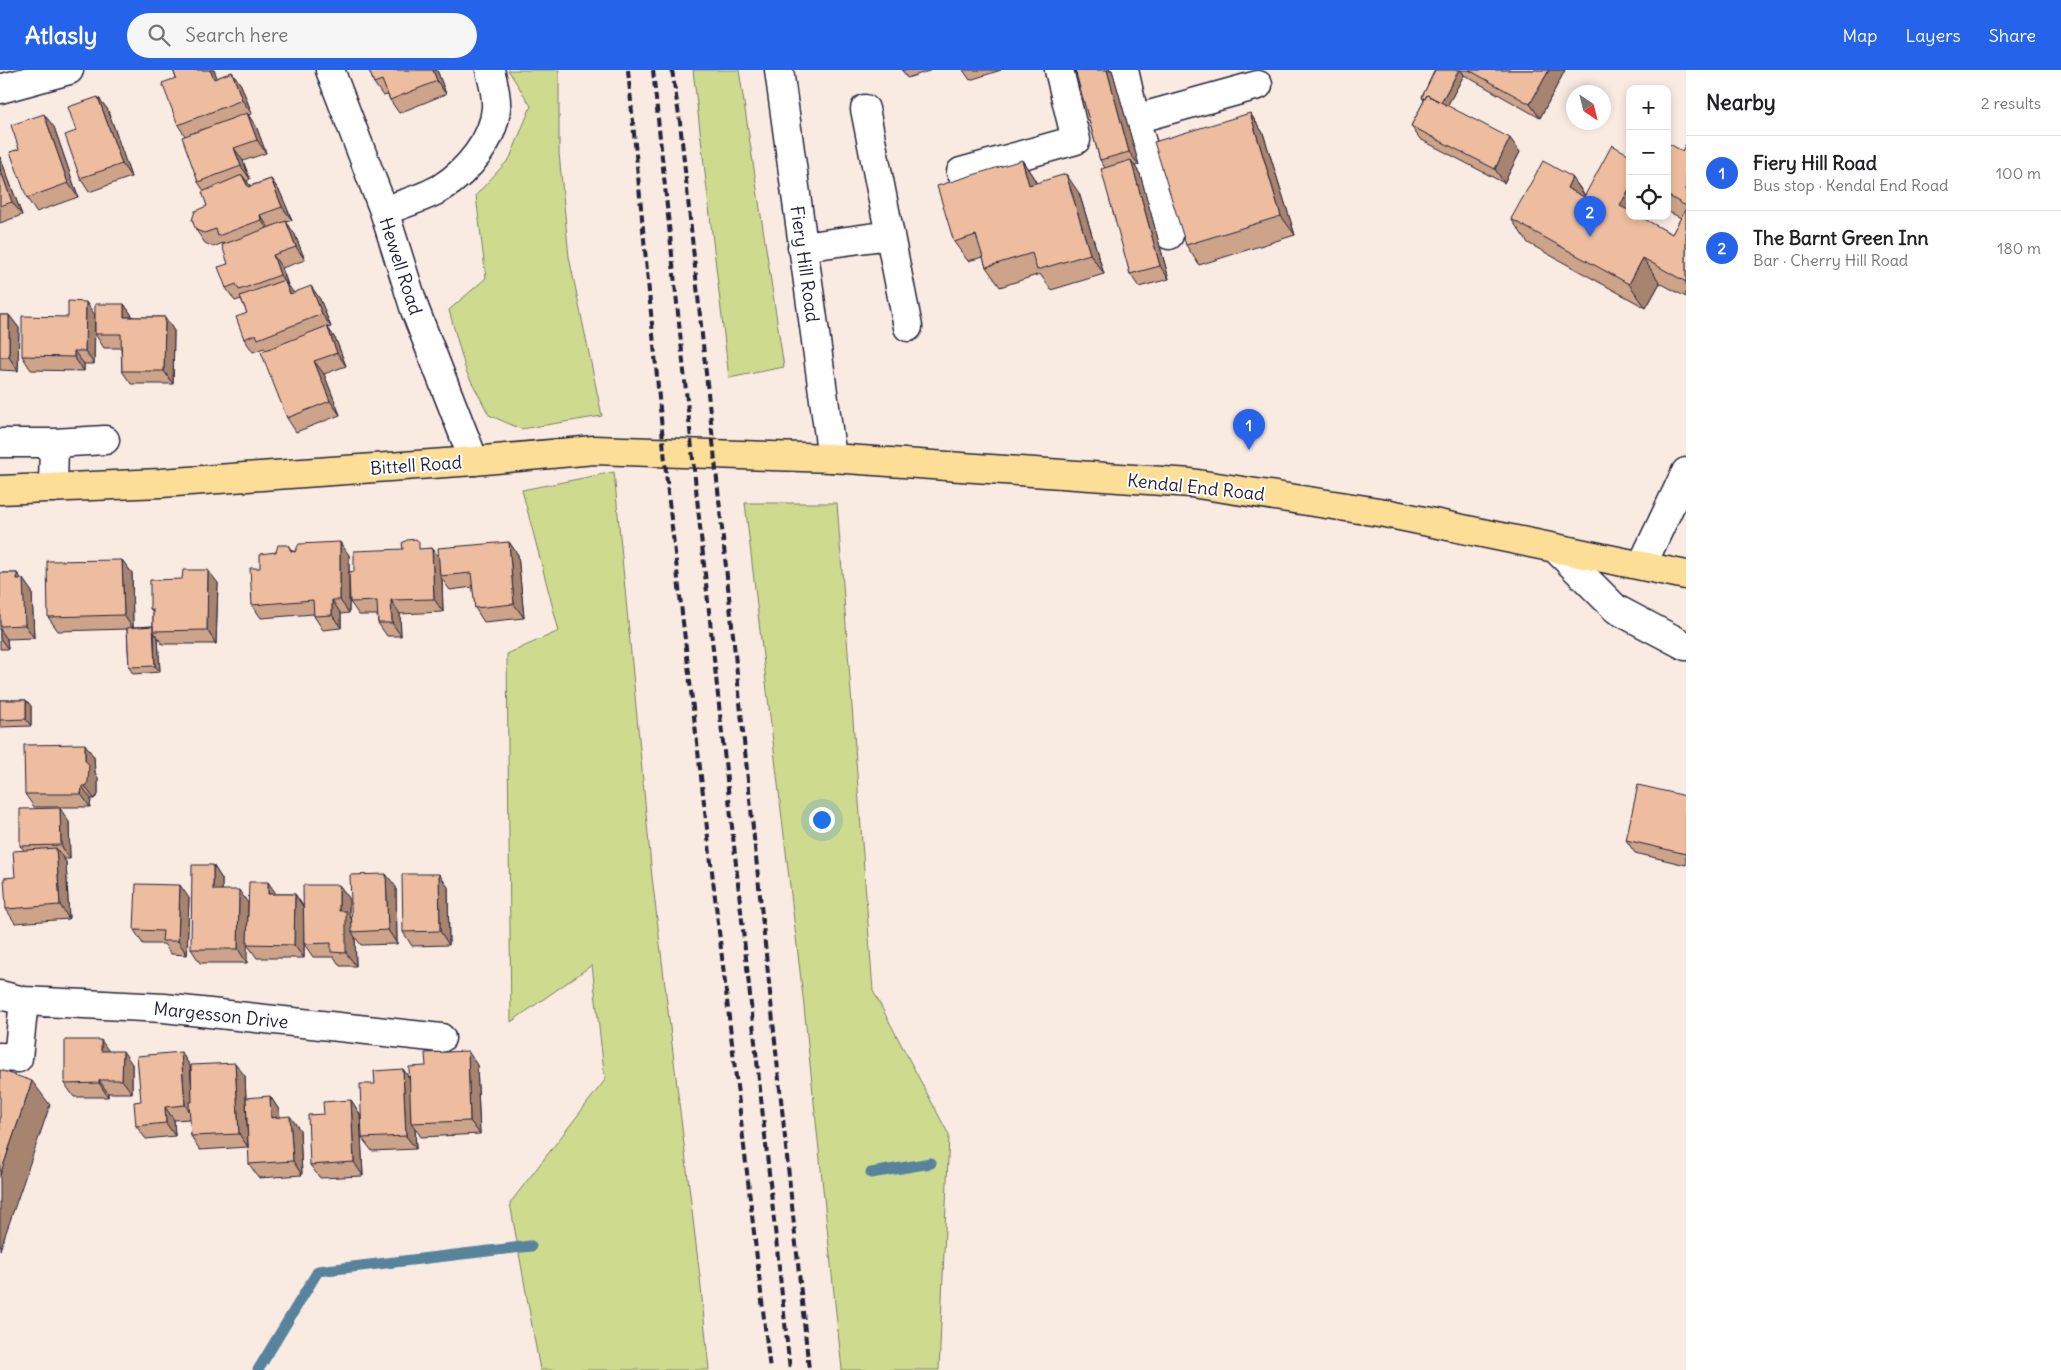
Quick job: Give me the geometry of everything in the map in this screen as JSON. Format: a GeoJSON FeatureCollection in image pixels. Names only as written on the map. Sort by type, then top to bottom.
{"type":"FeatureCollection","features":[{"type":"Feature","properties":{"kind":"main road","name":"Bittell Road"},"geometry":{"type":"LineString","coordinates":[[0,490],[161,483],[474,461],[594,450],[832,458]]}},
{"type":"Feature","properties":{"kind":"main road","name":"Kendal End Road"},"geometry":{"type":"LineString","coordinates":[[832,458],[1191,483],[1385,513],[1556,549],[1642,564],[1686,575]]}},
{"type":"Feature","properties":{"kind":"street"},"geometry":{"type":"LineString","coordinates":[[0,89],[69,70]]}},
{"type":"Feature","properties":{"kind":"street","name":"Hewell Road"},"geometry":{"type":"LineString","coordinates":[[330,70],[384,211],[415,310],[474,461]]}},
{"type":"Feature","properties":{"kind":"street"},"geometry":{"type":"LineString","coordinates":[[384,211],[440,189],[462,173],[480,151],[491,128],[496,109],[495,90],[490,70]]}},
{"type":"Feature","properties":{"kind":"street","name":"Fiery Hill Road"},"geometry":{"type":"LineString","coordinates":[[779,70],[832,458]]}},
{"type":"Feature","properties":{"kind":"street"},"geometry":{"type":"LineString","coordinates":[[962,172],[1076,140],[1059,70]]}},
{"type":"Feature","properties":{"kind":"street"},"geometry":{"type":"LineString","coordinates":[[1124,70],[1135,119],[1169,235]]}},
{"type":"Feature","properties":{"kind":"street"},"geometry":{"type":"LineString","coordinates":[[1135,119],[1258,85]]}},
{"type":"Feature","properties":{"kind":"street"},"geometry":{"type":"LineString","coordinates":[[864,109],[908,327]]}},
{"type":"Feature","properties":{"kind":"street"},"geometry":{"type":"LineString","coordinates":[[802,247],[890,235]]}},
{"type":"Feature","properties":{"kind":"street"},"geometry":{"type":"LineString","coordinates":[[0,443],[54,443],[105,440]]}},
{"type":"Feature","properties":{"kind":"street"},"geometry":{"type":"LineString","coordinates":[[53,488],[54,443]]}},
{"type":"Feature","properties":{"kind":"street"},"geometry":{"type":"LineString","coordinates":[[1642,564],[1686,472]]}},
{"type":"Feature","properties":{"kind":"street"},"geometry":{"type":"LineString","coordinates":[[1556,549],[1616,609],[1686,646]]}},
{"type":"Feature","properties":{"kind":"street"},"geometry":{"type":"LineString","coordinates":[[0,1056],[18,1058],[12,998]]}},
{"type":"Feature","properties":{"kind":"street","name":"Margesson Drive"},"geometry":{"type":"LineString","coordinates":[[12,998],[164,1008],[441,1038]]}},
{"type":"Feature","properties":{"kind":"green space"},"geometry":{"type":"Polygon","coordinates":[[[508,70],[559,70],[559,153],[569,257],[602,416],[521,429],[489,415],[466,371],[449,310],[486,278],[476,195],[510,158],[531,106],[508,70]]]}},
{"type":"Feature","properties":{"kind":"green space"},"geometry":{"type":"Polygon","coordinates":[[[693,70],[739,70],[784,367],[729,378],[693,70]]]}},
{"type":"Feature","properties":{"kind":"green space"},"geometry":{"type":"Polygon","coordinates":[[[614,472],[652,877],[700,1278],[709,1370],[540,1370],[510,1203],[605,1080],[592,965],[511,1022],[507,654],[559,631],[522,490],[614,472]]]}},
{"type":"Feature","properties":{"kind":"green space"},"geometry":{"type":"Polygon","coordinates":[[[745,503],[837,503],[873,991],[949,1135],[939,1370],[842,1370],[803,997],[745,503]]]}},
{"type":"Feature","properties":{"kind":"building"},"geometry":{"type":"Polygon","coordinates":[[[173,70],[210,70],[214,79],[232,72],[242,100],[178,125],[162,83],[176,78],[173,70]]]}},
{"type":"Feature","properties":{"kind":"building"},"geometry":{"type":"Polygon","coordinates":[[[369,70],[433,70],[437,81],[390,100],[382,80],[374,83],[369,70]]]}},
{"type":"Feature","properties":{"kind":"building"},"geometry":{"type":"Polygon","coordinates":[[[1075,70],[1107,70],[1129,152],[1100,160],[1075,70]]]}},
{"type":"Feature","properties":{"kind":"building"},"geometry":{"type":"Polygon","coordinates":[[[1435,70],[1459,70],[1441,102],[1427,95],[1425,99],[1422,97],[1435,70]]]}},
{"type":"Feature","properties":{"kind":"building"},"geometry":{"type":"Polygon","coordinates":[[[1469,70],[1549,70],[1530,104],[1469,70]]]}},
{"type":"Feature","properties":{"kind":"building"},"geometry":{"type":"Polygon","coordinates":[[[1427,95],[1510,138],[1495,169],[1411,126],[1427,95]]]}},
{"type":"Feature","properties":{"kind":"building"},"geometry":{"type":"Polygon","coordinates":[[[98,97],[122,164],[80,178],[65,135],[76,131],[68,107],[98,97]]]}},
{"type":"Feature","properties":{"kind":"building"},"geometry":{"type":"Polygon","coordinates":[[[247,113],[257,140],[234,148],[241,166],[198,182],[182,137],[247,113]]]}},
{"type":"Feature","properties":{"kind":"building"},"geometry":{"type":"Polygon","coordinates":[[[1250,113],[1281,216],[1186,245],[1154,142],[1250,113]]]}},
{"type":"Feature","properties":{"kind":"building"},"geometry":{"type":"Polygon","coordinates":[[[44,114],[68,183],[27,198],[10,152],[19,149],[11,125],[44,114]]]}},
{"type":"Feature","properties":{"kind":"building"},"geometry":{"type":"Polygon","coordinates":[[[1686,144],[1686,206],[1671,197],[1671,145],[1682,151],[1686,144]]]}},
{"type":"Feature","properties":{"kind":"building"},"geometry":{"type":"Polygon","coordinates":[[[1612,145],[1626,153],[1626,195],[1620,206],[1626,209],[1626,220],[1646,220],[1672,234],[1686,208],[1686,282],[1643,258],[1629,284],[1511,219],[1543,161],[1572,177],[1567,188],[1584,197],[1612,145]]]}},
{"type":"Feature","properties":{"kind":"building"},"geometry":{"type":"Polygon","coordinates":[[[1022,160],[1029,185],[1066,174],[1090,254],[1037,270],[1032,253],[986,267],[976,235],[954,242],[937,186],[1022,160]]]}},
{"type":"Feature","properties":{"kind":"building"},"geometry":{"type":"Polygon","coordinates":[[[1131,160],[1160,266],[1130,274],[1101,169],[1131,160]]]}},
{"type":"Feature","properties":{"kind":"building"},"geometry":{"type":"Polygon","coordinates":[[[0,169],[12,202],[0,206],[0,169]]]}},
{"type":"Feature","properties":{"kind":"building"},"geometry":{"type":"Polygon","coordinates":[[[242,175],[248,187],[271,179],[282,207],[260,215],[261,220],[218,236],[216,229],[204,233],[196,230],[192,220],[195,211],[207,206],[202,192],[242,175]]]}},
{"type":"Feature","properties":{"kind":"building"},"geometry":{"type":"Polygon","coordinates":[[[286,221],[296,247],[273,255],[280,275],[239,290],[236,284],[226,288],[218,267],[228,264],[222,245],[286,221]]]}},
{"type":"Feature","properties":{"kind":"building"},"geometry":{"type":"Polygon","coordinates":[[[284,280],[290,294],[311,286],[322,314],[258,339],[256,334],[244,339],[236,317],[247,313],[240,296],[284,280]]]}},
{"type":"Feature","properties":{"kind":"building"},"geometry":{"type":"Polygon","coordinates":[[[68,301],[86,302],[85,351],[74,351],[74,357],[22,356],[22,316],[68,317],[68,301]]]}},
{"type":"Feature","properties":{"kind":"building"},"geometry":{"type":"Polygon","coordinates":[[[95,304],[124,304],[124,317],[165,317],[164,371],[122,371],[121,334],[95,334],[95,304]]]}},
{"type":"Feature","properties":{"kind":"building"},"geometry":{"type":"Polygon","coordinates":[[[0,315],[9,315],[9,357],[0,357],[0,315]]]}},
{"type":"Feature","properties":{"kind":"building"},"geometry":{"type":"Polygon","coordinates":[[[327,326],[337,353],[314,361],[330,401],[287,418],[261,352],[327,326]]]}},
{"type":"Feature","properties":{"kind":"building"},"geometry":{"type":"Polygon","coordinates":[[[416,539],[419,543],[419,549],[432,548],[434,599],[391,600],[392,623],[378,623],[377,601],[350,602],[349,572],[354,572],[354,551],[403,549],[402,543],[407,540],[416,539]]]}},
{"type":"Feature","properties":{"kind":"building"},"geometry":{"type":"Polygon","coordinates":[[[340,542],[340,600],[332,600],[332,615],[314,616],[313,600],[252,605],[250,568],[260,568],[260,554],[276,552],[278,545],[288,545],[291,551],[295,552],[299,544],[340,542]]]}},
{"type":"Feature","properties":{"kind":"building"},"geometry":{"type":"Polygon","coordinates":[[[509,542],[514,604],[475,608],[471,573],[440,576],[438,548],[509,542]]]}},
{"type":"Feature","properties":{"kind":"building"},"geometry":{"type":"Polygon","coordinates":[[[122,560],[124,615],[48,617],[47,561],[122,560]]]}},
{"type":"Feature","properties":{"kind":"building"},"geometry":{"type":"Polygon","coordinates":[[[183,570],[208,570],[207,630],[153,631],[153,609],[150,609],[150,580],[182,579],[183,570]]]}},
{"type":"Feature","properties":{"kind":"building"},"geometry":{"type":"Polygon","coordinates":[[[0,573],[17,573],[17,579],[23,579],[25,625],[0,626],[0,573]]]}},
{"type":"Feature","properties":{"kind":"building"},"geometry":{"type":"Polygon","coordinates":[[[153,626],[155,666],[129,667],[127,628],[153,626]]]}},
{"type":"Feature","properties":{"kind":"building"},"geometry":{"type":"Polygon","coordinates":[[[0,700],[26,700],[26,719],[0,720],[0,700]]]}},
{"type":"Feature","properties":{"kind":"building"},"geometry":{"type":"Polygon","coordinates":[[[85,744],[85,760],[89,765],[88,782],[85,786],[82,786],[81,794],[25,794],[24,745],[85,744]]]}},
{"type":"Feature","properties":{"kind":"building"},"geometry":{"type":"Polygon","coordinates":[[[1638,785],[1686,796],[1686,854],[1626,840],[1638,785]]]}},
{"type":"Feature","properties":{"kind":"building"},"geometry":{"type":"Polygon","coordinates":[[[60,808],[61,845],[20,846],[20,809],[60,808]]]}},
{"type":"Feature","properties":{"kind":"building"},"geometry":{"type":"Polygon","coordinates":[[[56,848],[60,905],[6,909],[4,878],[15,877],[13,851],[56,848]]]}},
{"type":"Feature","properties":{"kind":"building"},"geometry":{"type":"Polygon","coordinates":[[[192,865],[213,865],[213,890],[239,890],[238,949],[191,949],[192,865]]]}},
{"type":"Feature","properties":{"kind":"building"},"geometry":{"type":"Polygon","coordinates":[[[386,874],[388,930],[352,932],[350,875],[386,874]]]}},
{"type":"Feature","properties":{"kind":"building"},"geometry":{"type":"Polygon","coordinates":[[[402,874],[439,874],[440,931],[403,932],[402,874]]]}},
{"type":"Feature","properties":{"kind":"building"},"geometry":{"type":"Polygon","coordinates":[[[249,882],[268,882],[268,894],[295,894],[294,945],[247,944],[249,882]]]}},
{"type":"Feature","properties":{"kind":"building"},"geometry":{"type":"Polygon","coordinates":[[[136,884],[180,885],[178,941],[162,941],[163,931],[134,930],[136,884]]]}},
{"type":"Feature","properties":{"kind":"building"},"geometry":{"type":"Polygon","coordinates":[[[303,885],[339,885],[339,911],[346,911],[346,953],[331,952],[331,943],[304,944],[303,885]]]}},
{"type":"Feature","properties":{"kind":"building"},"geometry":{"type":"Polygon","coordinates":[[[65,1040],[101,1040],[101,1051],[123,1051],[122,1080],[99,1080],[99,1083],[65,1084],[65,1040]]]}},
{"type":"Feature","properties":{"kind":"building"},"geometry":{"type":"Polygon","coordinates":[[[468,1051],[470,1121],[411,1123],[409,1067],[426,1066],[425,1053],[468,1051]]]}},
{"type":"Feature","properties":{"kind":"building"},"geometry":{"type":"Polygon","coordinates":[[[181,1052],[185,1105],[165,1107],[166,1123],[136,1126],[134,1102],[141,1101],[137,1056],[181,1052]]]}},
{"type":"Feature","properties":{"kind":"building"},"geometry":{"type":"Polygon","coordinates":[[[235,1063],[239,1134],[191,1136],[189,1102],[192,1102],[191,1065],[235,1063]]]}},
{"type":"Feature","properties":{"kind":"building"},"geometry":{"type":"Polygon","coordinates":[[[403,1069],[406,1136],[362,1138],[360,1084],[375,1084],[374,1071],[403,1069]]]}},
{"type":"Feature","properties":{"kind":"building"},"geometry":{"type":"Polygon","coordinates":[[[0,1070],[32,1081],[0,1175],[0,1070]]]}},
{"type":"Feature","properties":{"kind":"building"},"geometry":{"type":"Polygon","coordinates":[[[270,1096],[271,1118],[290,1116],[293,1161],[249,1164],[246,1098],[270,1096]]]}},
{"type":"Feature","properties":{"kind":"building"},"geometry":{"type":"Polygon","coordinates":[[[351,1100],[354,1162],[310,1165],[308,1115],[324,1114],[323,1102],[351,1100]]]}},
{"type":"Feature","properties":{"kind":"waterway"},"geometry":{"type":"LineString","coordinates":[[871,1173],[931,1163]]}},
{"type":"Feature","properties":{"kind":"waterway"},"geometry":{"type":"LineString","coordinates":[[258,1370],[318,1271],[531,1246]]}},
{"type":"Feature","properties":{"kind":"railway"},"geometry":{"type":"LineString","coordinates":[[628,70],[668,493],[770,1370]]}},
{"type":"Feature","properties":{"kind":"railway"},"geometry":{"type":"LineString","coordinates":[[653,70],[790,1370]]}},
{"type":"Feature","properties":{"kind":"railway"},"geometry":{"type":"LineString","coordinates":[[672,70],[680,122],[809,1370]]}},
{"type":"Feature","properties":{"kind":"place","name":"The Barnt Green Inn"},"geometry":{"type":"Point","coordinates":[1590,237]}},
{"type":"Feature","properties":{"kind":"place","name":"Fiery Hill Road"},"geometry":{"type":"Point","coordinates":[1249,450]}}]}
